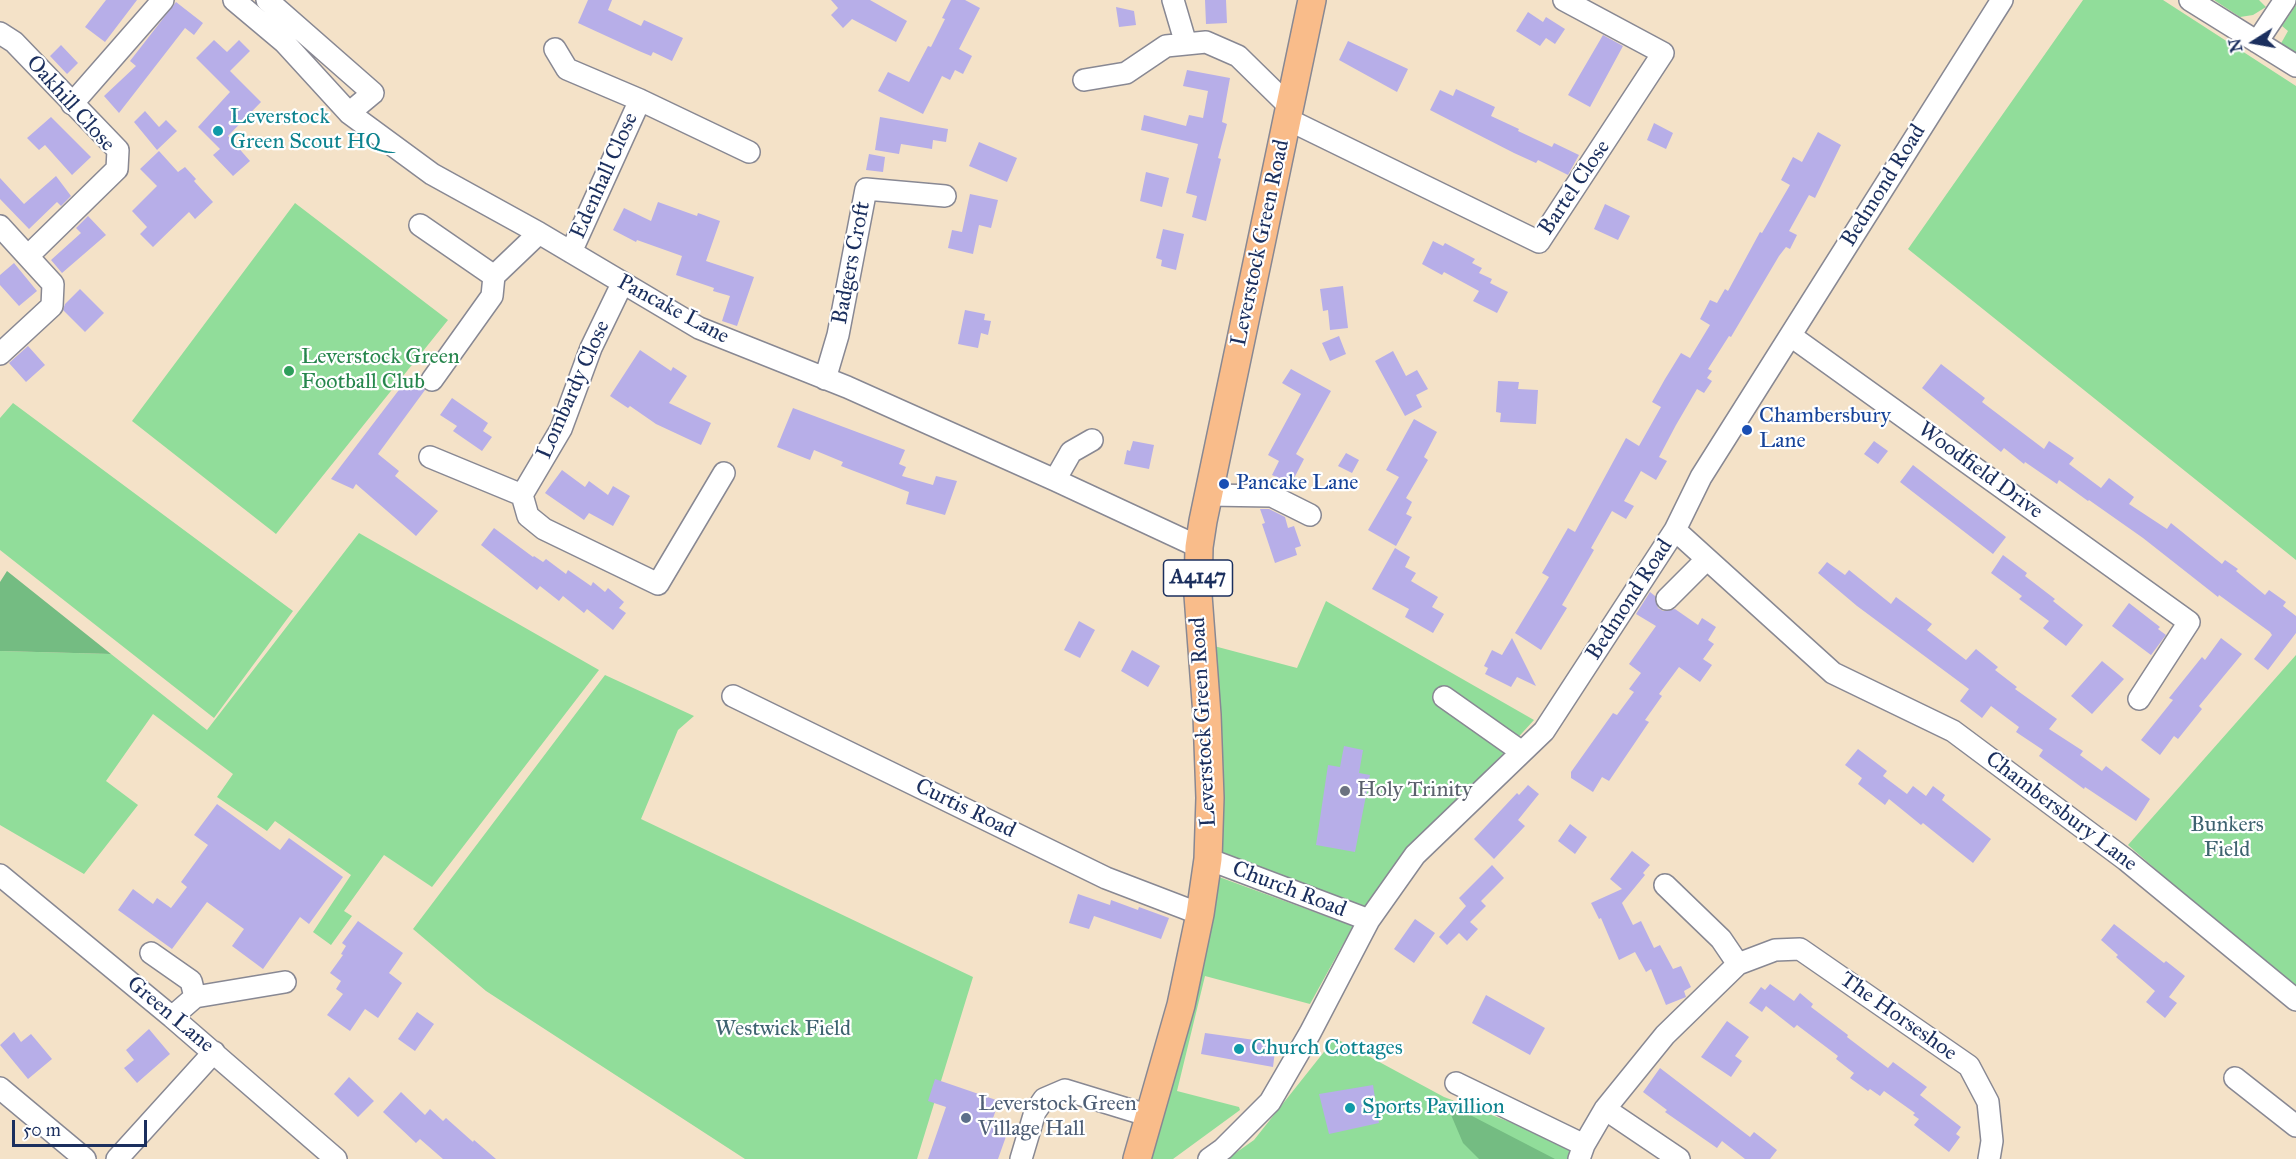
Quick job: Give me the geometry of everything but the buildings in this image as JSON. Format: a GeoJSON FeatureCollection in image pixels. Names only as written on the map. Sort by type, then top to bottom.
{"type":"FeatureCollection","features":[{"type":"Feature","properties":{"kind":"main road","name":"Leverstock Green Road"},"geometry":{"type":"LineString","coordinates":[[1137,1159],[1181,1005],[1200,914],[1208,859],[1210,798],[1207,715],[1198,595],[1199,547],[1312,0]]}},
{"type":"Feature","properties":{"kind":"street"},"geometry":{"type":"LineString","coordinates":[[72,104],[163,0]]}},
{"type":"Feature","properties":{"kind":"street","name":"Pancake Lane"},"geometry":{"type":"LineString","coordinates":[[234,0],[292,36],[349,113],[432,174],[539,233],[699,328],[825,379],[1055,480],[1199,547]]}},
{"type":"Feature","properties":{"kind":"street"},"geometry":{"type":"LineString","coordinates":[[267,0],[292,36],[374,93],[349,113]]}},
{"type":"Feature","properties":{"kind":"street"},"geometry":{"type":"LineString","coordinates":[[1173,0],[1186,44]]}},
{"type":"Feature","properties":{"kind":"street","name":"Bartel Close"},"geometry":{"type":"LineString","coordinates":[[1288,112],[1539,242],[1663,53],[1564,0]]}},
{"type":"Feature","properties":{"kind":"street","name":"Bedmond Road"},"geometry":{"type":"LineString","coordinates":[[1209,1159],[1239,1134],[1270,1102],[1310,1033],[1369,920],[1415,855],[1544,731],[1675,530],[1701,477],[2002,0]]}},
{"type":"Feature","properties":{"kind":"street"},"geometry":{"type":"LineString","coordinates":[[2190,0],[2296,66]]}},
{"type":"Feature","properties":{"kind":"street"},"geometry":{"type":"LineString","coordinates":[[2257,42],[2285,0]]}},
{"type":"Feature","properties":{"kind":"street","name":"Oakhill Close"},"geometry":{"type":"LineString","coordinates":[[0,33],[14,42],[118,150],[117,169],[28,256]]}},
{"type":"Feature","properties":{"kind":"street"},"geometry":{"type":"LineString","coordinates":[[1084,80],[1126,74],[1166,46],[1206,42],[1238,56],[1288,112]]}},
{"type":"Feature","properties":{"kind":"street","name":"Edenhall Close"},"geometry":{"type":"LineString","coordinates":[[555,49],[567,69],[640,100],[749,152]]}},
{"type":"Feature","properties":{"kind":"street","name":"Edenhall Close"},"geometry":{"type":"LineString","coordinates":[[571,252],[640,100]]}},
{"type":"Feature","properties":{"kind":"street","name":"Badgers Croft"},"geometry":{"type":"LineString","coordinates":[[825,379],[838,335],[866,189],[945,196]]}},
{"type":"Feature","properties":{"kind":"street"},"geometry":{"type":"LineString","coordinates":[[420,225],[494,276]]}},
{"type":"Feature","properties":{"kind":"street"},"geometry":{"type":"LineString","coordinates":[[0,226],[53,284],[52,306],[0,354]]}},
{"type":"Feature","properties":{"kind":"street"},"geometry":{"type":"LineString","coordinates":[[432,380],[492,296],[494,276],[539,233]]}},
{"type":"Feature","properties":{"kind":"street","name":"Lombardy Close"},"geometry":{"type":"LineString","coordinates":[[522,495],[561,429],[591,348],[622,284]]}},
{"type":"Feature","properties":{"kind":"street","name":"Woodfield Drive"},"geometry":{"type":"LineString","coordinates":[[1791,336],[2189,622],[2139,699]]}},
{"type":"Feature","properties":{"kind":"street"},"geometry":{"type":"LineString","coordinates":[[1055,480],[1071,452],[1092,440]]}},
{"type":"Feature","properties":{"kind":"street"},"geometry":{"type":"LineString","coordinates":[[430,457],[522,495],[528,516],[544,529],[658,584],[724,473]]}},
{"type":"Feature","properties":{"kind":"street"},"geometry":{"type":"LineString","coordinates":[[1208,495],[1272,496],[1310,515]]}},
{"type":"Feature","properties":{"kind":"street","name":"Chambersbury Lane"},"geometry":{"type":"LineString","coordinates":[[1675,530],[1833,673],[1953,731],[2126,860],[2296,1000]]}},
{"type":"Feature","properties":{"kind":"street"},"geometry":{"type":"LineString","coordinates":[[1667,599],[1707,559]]}},
{"type":"Feature","properties":{"kind":"street","name":"Curtis Road"},"geometry":{"type":"LineString","coordinates":[[733,696],[1106,878],[1200,914]]}},
{"type":"Feature","properties":{"kind":"street"},"geometry":{"type":"LineString","coordinates":[[1444,697],[1522,752]]}},
{"type":"Feature","properties":{"kind":"street","name":"Church Road"},"geometry":{"type":"LineString","coordinates":[[1208,859],[1369,920]]}},
{"type":"Feature","properties":{"kind":"street","name":"Green Lane"},"geometry":{"type":"LineString","coordinates":[[0,875],[214,1052],[336,1159]]}},
{"type":"Feature","properties":{"kind":"street"},"geometry":{"type":"LineString","coordinates":[[1665,885],[1721,939],[1738,964]]}},
{"type":"Feature","properties":{"kind":"street","name":"The Horseshoe"},"geometry":{"type":"LineString","coordinates":[[1581,1152],[1605,1109],[1665,1035],[1738,964],[1775,950],[1800,949],[1969,1066],[1988,1102],[1992,1142],[1989,1159]]}},
{"type":"Feature","properties":{"kind":"street"},"geometry":{"type":"LineString","coordinates":[[151,952],[191,981],[195,997]]}},
{"type":"Feature","properties":{"kind":"street"},"geometry":{"type":"LineString","coordinates":[[172,1017],[195,997],[285,982]]}},
{"type":"Feature","properties":{"kind":"street"},"geometry":{"type":"LineString","coordinates":[[117,1159],[214,1052]]}},
{"type":"Feature","properties":{"kind":"street"},"geometry":{"type":"LineString","coordinates":[[2235,1078],[2296,1126]]}},
{"type":"Feature","properties":{"kind":"street"},"geometry":{"type":"LineString","coordinates":[[1456,1083],[1581,1152]]}},
{"type":"Feature","properties":{"kind":"street"},"geometry":{"type":"LineString","coordinates":[[0,1088],[85,1159]]}},
{"type":"Feature","properties":{"kind":"street"},"geometry":{"type":"LineString","coordinates":[[1021,1159],[1035,1112],[1044,1099],[1065,1090],[1150,1116]]}},
{"type":"Feature","properties":{"kind":"street"},"geometry":{"type":"LineString","coordinates":[[1605,1109],[1679,1159]]}},
{"type":"Feature","properties":{"kind":"green space"},"geometry":{"type":"Polygon","coordinates":[[[2083,0],[2163,0],[2296,86],[2296,560],[1908,249],[2083,0]]]}},
{"type":"Feature","properties":{"kind":"green space"},"geometry":{"type":"Polygon","coordinates":[[[2214,0],[2259,0],[2266,7],[2253,15],[2240,17],[2214,0]]]}},
{"type":"Feature","properties":{"kind":"green space"},"geometry":{"type":"Polygon","coordinates":[[[2296,5],[2296,58],[2279,47],[2288,31],[2282,26],[2296,5]]]}},
{"type":"Feature","properties":{"kind":"green space","name":"Leverstock Green Football Club"},"geometry":{"type":"Polygon","coordinates":[[[295,203],[448,320],[276,534],[132,421],[295,203]]]}},
{"type":"Feature","properties":{"kind":"green space"},"geometry":{"type":"Polygon","coordinates":[[[13,403],[293,611],[214,718],[0,550],[0,418],[13,403]]]}},
{"type":"Feature","properties":{"kind":"green space"},"geometry":{"type":"Polygon","coordinates":[[[359,533],[599,670],[432,887],[384,855],[344,911],[352,916],[331,945],[313,932],[351,875],[275,821],[267,831],[217,797],[233,774],[153,714],[106,781],[138,805],[84,874],[0,825],[0,651],[111,654],[207,730],[359,533]]]}},
{"type":"Feature","properties":{"kind":"green space"},"geometry":{"type":"Polygon","coordinates":[[[7,571],[111,654],[0,651],[0,582],[7,571]]]}},
{"type":"Feature","properties":{"kind":"green space"},"geometry":{"type":"Polygon","coordinates":[[[1326,601],[1534,720],[1413,852],[1367,915],[1217,857],[1214,646],[1297,668],[1326,601]]]}},
{"type":"Feature","properties":{"kind":"green space","name":"Bunkers Field"},"geometry":{"type":"Polygon","coordinates":[[[2296,655],[2296,992],[2128,845],[2296,655]]]}},
{"type":"Feature","properties":{"kind":"green space","name":"Westwick Field"},"geometry":{"type":"Polygon","coordinates":[[[605,675],[694,716],[678,730],[641,819],[973,977],[917,1159],[745,1159],[486,991],[413,929],[605,675]]]}},
{"type":"Feature","properties":{"kind":"green space"},"geometry":{"type":"Polygon","coordinates":[[[1219,877],[1353,926],[1310,1004],[1205,976],[1177,1091],[1239,1107],[1240,1110],[1173,1159],[1151,1159],[1180,1049],[1219,877]]]}},
{"type":"Feature","properties":{"kind":"green space"},"geometry":{"type":"Polygon","coordinates":[[[1335,1038],[1444,1097],[1576,1147],[1571,1159],[1227,1159],[1254,1140],[1335,1038]]]}},
{"type":"Feature","properties":{"kind":"green space"},"geometry":{"type":"Polygon","coordinates":[[[1446,1103],[1555,1159],[1479,1159],[1463,1143],[1446,1103]]]}},
{"type":"Feature","properties":{"kind":"place","name":"Leverstock Green Scout HQ"},"geometry":{"type":"Point","coordinates":[218,131]}},
{"type":"Feature","properties":{"kind":"place","name":"Leverstock Green Football Club"},"geometry":{"type":"Point","coordinates":[289,371]}},
{"type":"Feature","properties":{"kind":"place","name":"Chambersbury Lane"},"geometry":{"type":"Point","coordinates":[1747,430]}},
{"type":"Feature","properties":{"kind":"place","name":"Pancake Lane"},"geometry":{"type":"Point","coordinates":[1224,484]}},
{"type":"Feature","properties":{"kind":"place","name":"Holy Trinity"},"geometry":{"type":"Point","coordinates":[1345,791]}},
{"type":"Feature","properties":{"kind":"place","name":"Church Cottages"},"geometry":{"type":"Point","coordinates":[1239,1049]}},
{"type":"Feature","properties":{"kind":"place","name":"Sports Pavillion"},"geometry":{"type":"Point","coordinates":[1350,1108]}},
{"type":"Feature","properties":{"kind":"place","name":"Leverstock Green Village Hall"},"geometry":{"type":"Point","coordinates":[966,1118]}}]}
